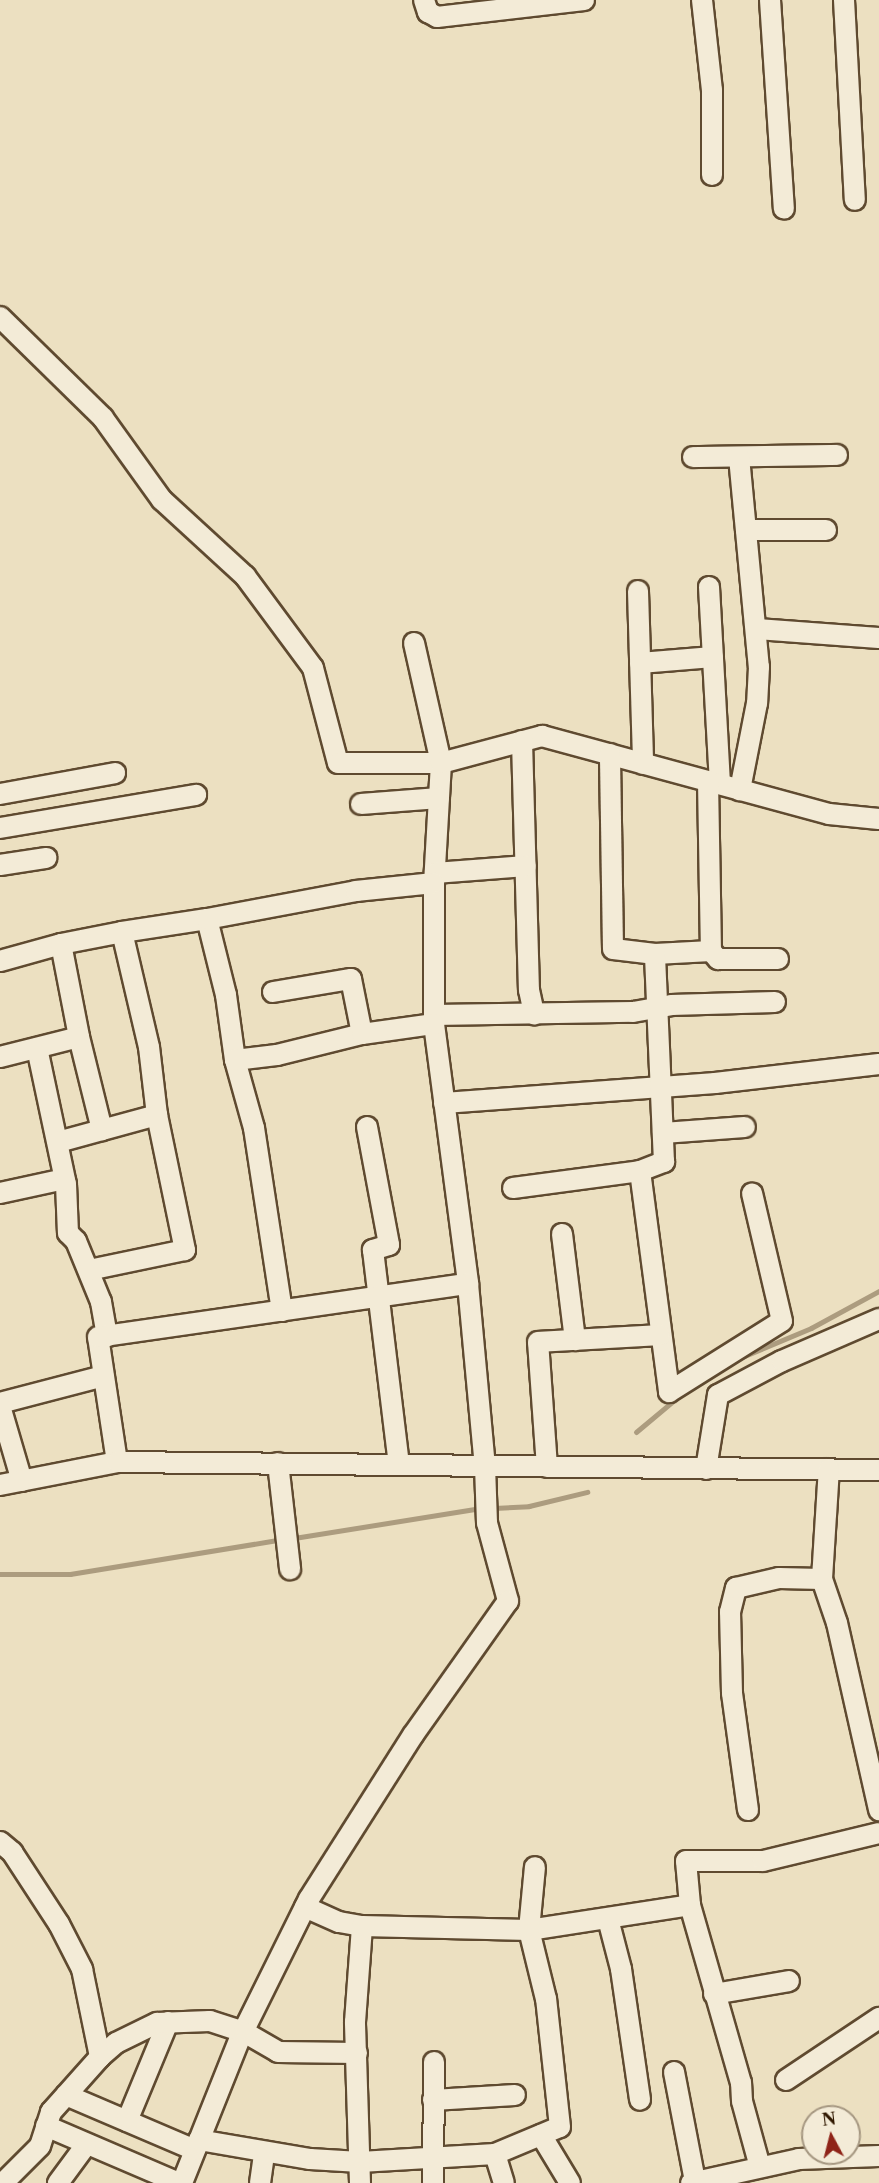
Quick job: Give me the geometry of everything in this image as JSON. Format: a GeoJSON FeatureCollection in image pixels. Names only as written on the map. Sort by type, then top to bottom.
{"type":"FeatureCollection","features":[{"type":"Feature","properties":{"kind":"street"},"geometry":{"type":"LineString","coordinates":[[424,0],[428,12],[437,17],[548,2],[584,0]]}},
{"type":"Feature","properties":{"kind":"street"},"geometry":{"type":"LineString","coordinates":[[702,0],[712,90],[712,175]]}},
{"type":"Feature","properties":{"kind":"street"},"geometry":{"type":"LineString","coordinates":[[770,0],[784,209]]}},
{"type":"Feature","properties":{"kind":"street"},"geometry":{"type":"LineString","coordinates":[[844,0],[855,200]]}},
{"type":"Feature","properties":{"kind":"street"},"geometry":{"type":"LineString","coordinates":[[0,317],[103,418],[162,500],[245,576],[313,668],[338,763],[441,763],[542,736],[829,814],[879,819]]}},
{"type":"Feature","properties":{"kind":"street"},"geometry":{"type":"LineString","coordinates":[[693,457],[837,455]]}},
{"type":"Feature","properties":{"kind":"street"},"geometry":{"type":"LineString","coordinates":[[739,457],[757,629],[758,695],[740,790]]}},
{"type":"Feature","properties":{"kind":"street"},"geometry":{"type":"LineString","coordinates":[[746,530],[826,530]]}},
{"type":"Feature","properties":{"kind":"street"},"geometry":{"type":"LineString","coordinates":[[709,587],[713,657],[714,783],[711,951],[718,959],[778,959]]}},
{"type":"Feature","properties":{"kind":"street"},"geometry":{"type":"LineString","coordinates":[[638,591],[643,764]]}},
{"type":"Feature","properties":{"kind":"street"},"geometry":{"type":"LineString","coordinates":[[757,629],[879,638]]}},
{"type":"Feature","properties":{"kind":"street"},"geometry":{"type":"LineString","coordinates":[[46,2126],[147,2177],[181,2183],[244,2032],[305,1907],[413,1735],[508,1601],[487,1523],[485,1466],[468,1284],[434,1019],[435,878],[441,763],[414,643]]}},
{"type":"Feature","properties":{"kind":"street"},"geometry":{"type":"LineString","coordinates":[[640,663],[713,657]]}},
{"type":"Feature","properties":{"kind":"street"},"geometry":{"type":"LineString","coordinates":[[522,741],[529,990],[534,1014]]}},
{"type":"Feature","properties":{"kind":"street"},"geometry":{"type":"LineString","coordinates":[[610,754],[613,949],[655,954],[711,951]]}},
{"type":"Feature","properties":{"kind":"street"},"geometry":{"type":"LineString","coordinates":[[0,794],[115,773]]}},
{"type":"Feature","properties":{"kind":"street"},"geometry":{"type":"LineString","coordinates":[[0,828],[196,795]]}},
{"type":"Feature","properties":{"kind":"street"},"geometry":{"type":"LineString","coordinates":[[362,804],[439,798]]}},
{"type":"Feature","properties":{"kind":"street"},"geometry":{"type":"LineString","coordinates":[[0,866],[46,858]]}},
{"type":"Feature","properties":{"kind":"street"},"geometry":{"type":"LineString","coordinates":[[0,961],[61,944],[122,932],[435,878],[526,866]]}},
{"type":"Feature","properties":{"kind":"street"},"geometry":{"type":"LineString","coordinates":[[207,919],[226,995],[235,1060],[254,1128],[282,1311]]}},
{"type":"Feature","properties":{"kind":"street"},"geometry":{"type":"LineString","coordinates":[[89,1270],[185,1250],[157,1115],[150,1047],[122,932]]}},
{"type":"Feature","properties":{"kind":"street"},"geometry":{"type":"LineString","coordinates":[[61,944],[79,1037],[102,1130]]}},
{"type":"Feature","properties":{"kind":"street"},"geometry":{"type":"LineString","coordinates":[[513,1188],[640,1171],[664,1162],[655,954]]}},
{"type":"Feature","properties":{"kind":"street"},"geometry":{"type":"LineString","coordinates":[[273,992],[351,978],[362,1034]]}},
{"type":"Feature","properties":{"kind":"street"},"geometry":{"type":"LineString","coordinates":[[235,1060],[277,1055],[434,1019],[633,1012],[657,1006],[775,1002]]}},
{"type":"Feature","properties":{"kind":"street"},"geometry":{"type":"LineString","coordinates":[[2,1050],[37,1048],[79,1037]]}},
{"type":"Feature","properties":{"kind":"street"},"geometry":{"type":"LineString","coordinates":[[37,1048],[65,1179],[68,1233],[89,1270],[101,1302],[107,1336]]}},
{"type":"Feature","properties":{"kind":"street"},"geometry":{"type":"LineString","coordinates":[[444,1103],[661,1087],[879,1064]]}},
{"type":"Feature","properties":{"kind":"street"},"geometry":{"type":"LineString","coordinates":[[58,1142],[157,1115]]}},
{"type":"Feature","properties":{"kind":"street"},"geometry":{"type":"LineString","coordinates":[[367,1127],[389,1245],[373,1250],[376,1297],[399,1464]]}},
{"type":"Feature","properties":{"kind":"street"},"geometry":{"type":"LineString","coordinates":[[663,1133],[745,1127]]}},
{"type":"Feature","properties":{"kind":"street"},"geometry":{"type":"LineString","coordinates":[[640,1171],[669,1392],[782,1321],[752,1193]]}},
{"type":"Feature","properties":{"kind":"street"},"geometry":{"type":"LineString","coordinates":[[0,1193],[65,1179]]}},
{"type":"Feature","properties":{"kind":"street"},"geometry":{"type":"LineString","coordinates":[[562,1234],[575,1340]]}},
{"type":"Feature","properties":{"kind":"street"},"geometry":{"type":"LineString","coordinates":[[117,1462],[98,1337],[468,1284]]}},
{"type":"Feature","properties":{"kind":"street"},"geometry":{"type":"LineString","coordinates":[[706,1468],[718,1395],[782,1361],[879,1319]]}},
{"type":"Feature","properties":{"kind":"street"},"geometry":{"type":"LineString","coordinates":[[547,1467],[538,1342],[660,1335]]}},
{"type":"Feature","properties":{"kind":"street"},"geometry":{"type":"LineString","coordinates":[[22,1481],[0,1405],[104,1376]]}},
{"type":"Feature","properties":{"kind":"street"},"geometry":{"type":"LineString","coordinates":[[0,1485],[117,1462],[879,1470]]}},
{"type":"Feature","properties":{"kind":"street"},"geometry":{"type":"LineString","coordinates":[[278,1463],[290,1569]]}},
{"type":"Feature","properties":{"kind":"street"},"geometry":{"type":"LineString","coordinates":[[829,1469],[822,1579],[837,1623],[879,1810]]}},
{"type":"Feature","properties":{"kind":"street"},"geometry":{"type":"LineString","coordinates":[[748,1810],[729,1637],[730,1612],[736,1588],[779,1578],[822,1579]]}},
{"type":"Feature","properties":{"kind":"street"},"geometry":{"type":"LineString","coordinates":[[760,2167],[742,2101],[741,2083],[690,1905],[686,1861],[763,1861],[879,1833]]}},
{"type":"Feature","properties":{"kind":"street"},"geometry":{"type":"LineString","coordinates":[[0,1842],[12,1852],[60,1924],[79,1962],[100,2057]]}},
{"type":"Feature","properties":{"kind":"street"},"geometry":{"type":"LineString","coordinates":[[66,2095],[127,2121],[197,2145],[360,2162],[495,2154],[560,2127],[546,1999],[529,1930],[535,1867]]}},
{"type":"Feature","properties":{"kind":"street"},"geometry":{"type":"LineString","coordinates":[[305,1907],[339,1922],[362,1926],[529,1930],[690,1905]]}},
{"type":"Feature","properties":{"kind":"street"},"geometry":{"type":"LineString","coordinates":[[608,1919],[621,1969],[640,2100]]}},
{"type":"Feature","properties":{"kind":"street"},"geometry":{"type":"LineString","coordinates":[[360,2183],[355,2022],[362,1926]]}},
{"type":"Feature","properties":{"kind":"street"},"geometry":{"type":"LineString","coordinates":[[714,1994],[789,1981]]}},
{"type":"Feature","properties":{"kind":"street"},"geometry":{"type":"LineString","coordinates":[[786,2080],[879,2018]]}},
{"type":"Feature","properties":{"kind":"street"},"geometry":{"type":"LineString","coordinates":[[3,2183],[40,2146],[51,2112],[100,2057],[116,2043],[158,2023],[210,2021],[244,2032],[278,2052],[357,2053]]}},
{"type":"Feature","properties":{"kind":"street"},"geometry":{"type":"LineString","coordinates":[[127,2121],[168,2022]]}},
{"type":"Feature","properties":{"kind":"street"},"geometry":{"type":"LineString","coordinates":[[433,2183],[431,2158],[434,2062]]}},
{"type":"Feature","properties":{"kind":"street"},"geometry":{"type":"LineString","coordinates":[[674,2072],[693,2182],[738,2175],[760,2167],[809,2158],[879,2156]]}},
{"type":"Feature","properties":{"kind":"street"},"geometry":{"type":"LineString","coordinates":[[433,2100],[515,2095]]}},
{"type":"Feature","properties":{"kind":"street"},"geometry":{"type":"LineString","coordinates":[[541,2135],[570,2183]]}},
{"type":"Feature","properties":{"kind":"street"},"geometry":{"type":"LineString","coordinates":[[58,2183],[86,2145]]}},
{"type":"Feature","properties":{"kind":"street"},"geometry":{"type":"LineString","coordinates":[[260,2183],[264,2152]]}},
{"type":"Feature","properties":{"kind":"street"},"geometry":{"type":"LineString","coordinates":[[495,2154],[504,2183]]}},
{"type":"Feature","properties":{"kind":"waterway"},"geometry":{"type":"LineString","coordinates":[[742,1357],[811,1328],[879,1291]]}},
{"type":"Feature","properties":{"kind":"waterway"},"geometry":{"type":"LineString","coordinates":[[636,1432],[679,1396]]}},
{"type":"Feature","properties":{"kind":"waterway"},"geometry":{"type":"LineString","coordinates":[[494,1508],[529,1506],[587,1492]]}},
{"type":"Feature","properties":{"kind":"waterway"},"geometry":{"type":"LineString","coordinates":[[294,1538],[475,1509]]}},
{"type":"Feature","properties":{"kind":"waterway"},"geometry":{"type":"LineString","coordinates":[[0,1574],[70,1574],[277,1540]]}}]}
